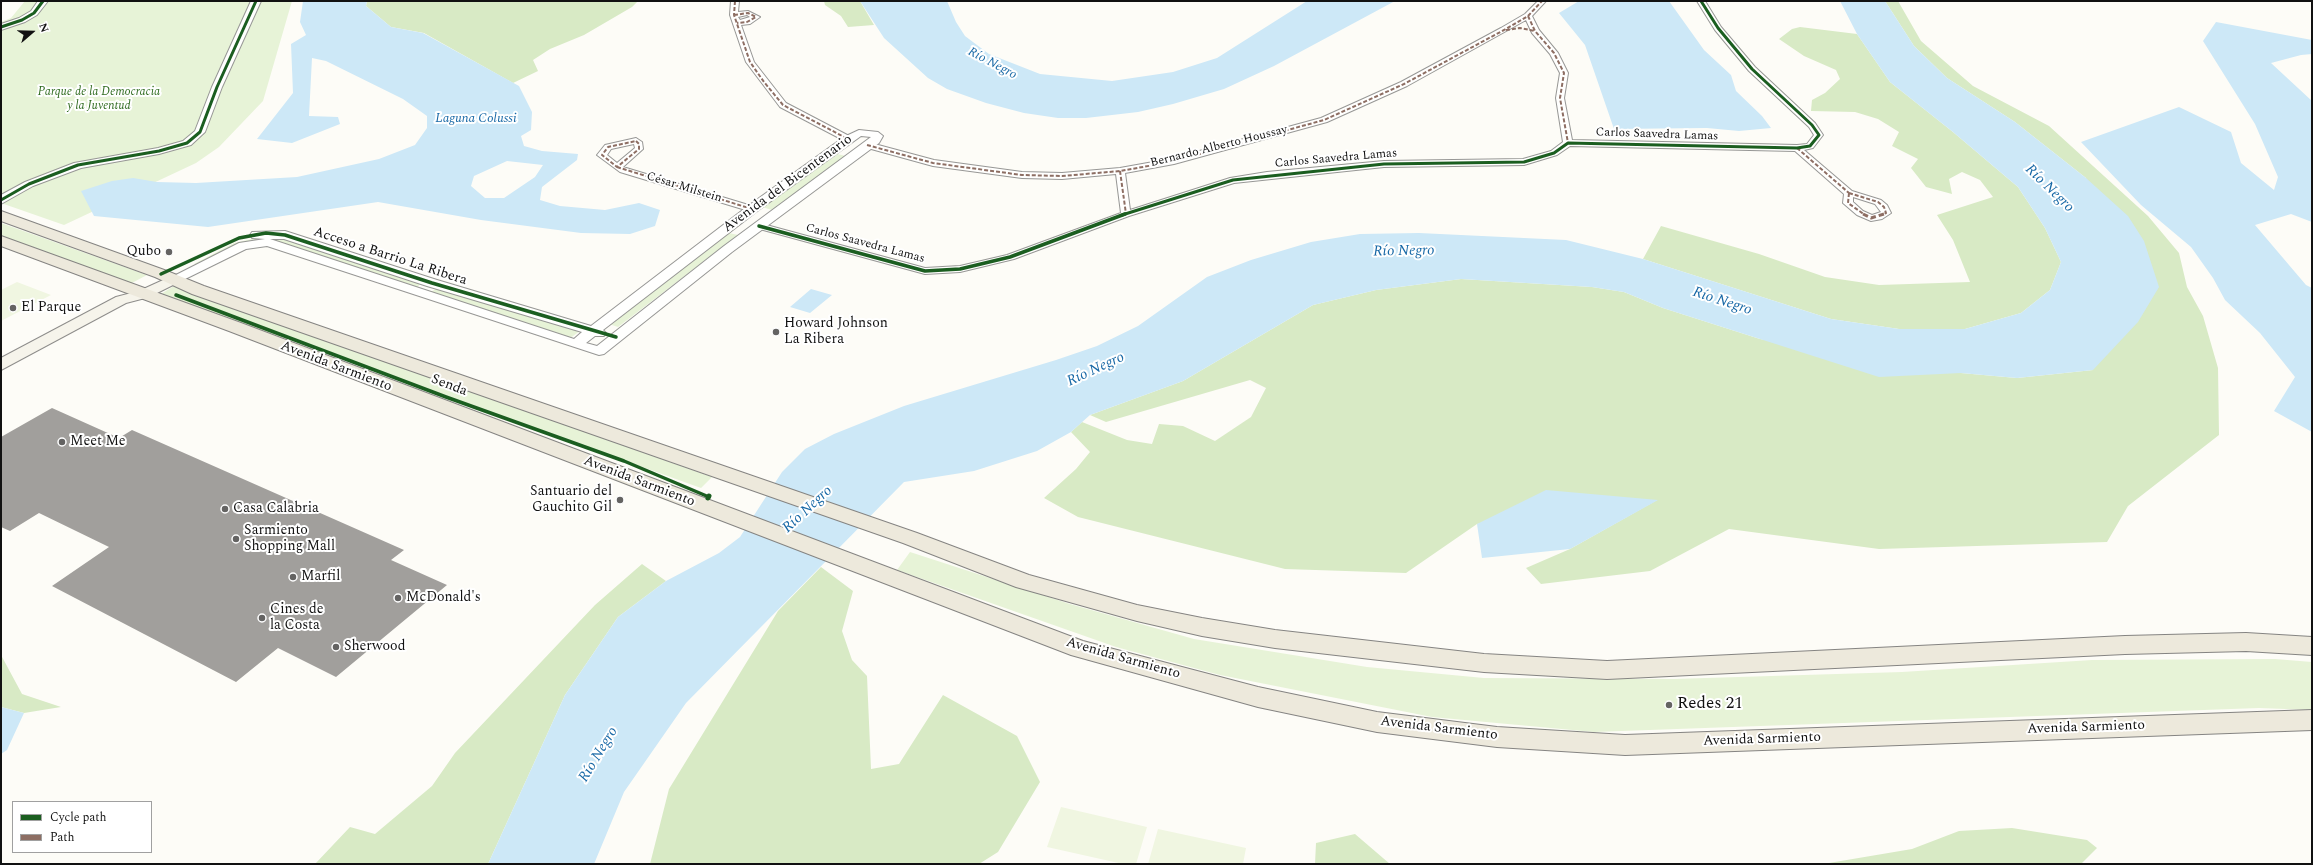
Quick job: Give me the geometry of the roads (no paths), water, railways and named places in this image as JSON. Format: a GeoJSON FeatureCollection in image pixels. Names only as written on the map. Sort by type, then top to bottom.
{"type":"FeatureCollection","features":[{"type":"Feature","properties":{"kind":"main road","name":"Avenida Sarmiento"},"geometry":{"type":"LineString","coordinates":[[1,216],[167,277],[729,476],[910,538],[1024,581],[1137,613],[1275,639],[1484,663],[1606,670],[2125,645],[2246,642],[2312,646]]}},
{"type":"Feature","properties":{"kind":"main road","name":"Avenida Sarmiento"},"geometry":{"type":"LineString","coordinates":[[1,241],[133,294],[885,574],[1079,649],[1258,697],[1377,722],[1497,737],[1625,745],[2312,720]]}},
{"type":"Feature","properties":{"kind":"main road"},"geometry":{"type":"LineString","coordinates":[[1,365],[167,277]]}},
{"type":"Feature","properties":{"kind":"street"},"geometry":{"type":"LineString","coordinates":[[1,27],[22,20],[34,13],[43,1]]}},
{"type":"Feature","properties":{"kind":"street"},"geometry":{"type":"LineString","coordinates":[[1,200],[29,184],[78,164],[160,151],[187,143],[200,132],[217,87],[256,1]]}},
{"type":"Feature","properties":{"kind":"street"},"geometry":{"type":"LineString","coordinates":[[735,1],[734,15],[750,62],[783,105],[848,139]]}},
{"type":"Feature","properties":{"kind":"street","name":"Bernardo Alberto Houssay"},"geometry":{"type":"LineString","coordinates":[[867,145],[933,163],[1014,174],[1062,176],[1120,171],[1170,162],[1324,120],[1404,84],[1504,30],[1528,16],[1542,1]]}},
{"type":"Feature","properties":{"kind":"street","name":"Carlos Saavedra Lamas"},"geometry":{"type":"LineString","coordinates":[[755,229],[925,271],[960,269],[1010,257],[1126,214],[1233,180],[1384,164],[1524,162],[1554,153],[1568,143],[1797,148],[1810,146],[1819,135],[1812,125],[1752,69],[1718,28],[1701,1]]}},
{"type":"Feature","properties":{"kind":"street"},"geometry":{"type":"LineString","coordinates":[[734,15],[748,13],[756,17],[747,22],[737,23]]}},
{"type":"Feature","properties":{"kind":"street"},"geometry":{"type":"LineString","coordinates":[[1528,16],[1535,31],[1554,53],[1564,73],[1560,98],[1568,143]]}},
{"type":"Feature","properties":{"kind":"street"},"geometry":{"type":"LineString","coordinates":[[1504,30],[1520,28],[1535,31]]}},
{"type":"Feature","properties":{"kind":"street","name":"Avenida del Bicentenario"},"geometry":{"type":"LineString","coordinates":[[859,133],[874,134],[877,136],[875,141],[867,145],[772,216],[599,351],[576,344],[728,227],[848,139],[859,133]]}},
{"type":"Feature","properties":{"kind":"street"},"geometry":{"type":"LineString","coordinates":[[1797,148],[1849,193]]}},
{"type":"Feature","properties":{"kind":"street","name":"César Milstein"},"geometry":{"type":"LineString","coordinates":[[617,167],[752,209]]}},
{"type":"Feature","properties":{"kind":"street"},"geometry":{"type":"LineString","coordinates":[[1120,171],[1126,214]]}},
{"type":"Feature","properties":{"kind":"street"},"geometry":{"type":"LineString","coordinates":[[752,209],[772,216]]}},
{"type":"Feature","properties":{"kind":"street"},"geometry":{"type":"LineString","coordinates":[[728,227],[755,229]]}},
{"type":"Feature","properties":{"kind":"street","name":"Acceso a Barrio La Ribera"},"geometry":{"type":"LineString","coordinates":[[167,277],[226,243],[266,233],[285,235],[432,282],[616,337]]}},
{"type":"Feature","properties":{"kind":"street"},"geometry":{"type":"LineString","coordinates":[[167,277],[243,246],[268,242],[576,344]]}},
{"type":"Feature","properties":{"kind":"street"},"geometry":{"type":"LineString","coordinates":[[419,293],[432,282]]}},
{"type":"Feature","properties":{"kind":"water","name":"Laguna Colussi"},"geometry":{"type":"Polygon","coordinates":[[[303,1],[367,1],[366,6],[391,27],[423,33],[519,86],[532,112],[531,130],[521,136],[524,146],[542,151],[578,154],[577,160],[542,187],[540,200],[560,206],[605,210],[639,203],[660,210],[655,226],[630,234],[581,233],[481,220],[378,202],[208,227],[94,216],[81,191],[112,181],[133,178],[157,182],[196,183],[297,177],[379,159],[415,145],[427,128],[427,116],[403,99],[326,61],[312,58],[309,116],[338,117],[340,124],[292,143],[257,139],[293,93],[291,44],[306,35],[300,22],[303,1]],[[507,161],[474,176],[471,186],[485,198],[504,198],[535,177],[543,165],[507,161]]]}},
{"type":"Feature","properties":{"kind":"water","name":"Río Negro"},"geometry":{"type":"Polygon","coordinates":[[[860,1],[947,1],[956,22],[965,36],[989,54],[1040,74],[1112,81],[1173,72],[1217,58],[1307,1],[1395,1],[1274,66],[1224,89],[1173,104],[1138,112],[1086,118],[1058,118],[1024,113],[986,103],[947,89],[928,78],[884,38],[860,1]]]}},
{"type":"Feature","properties":{"kind":"water"},"geometry":{"type":"Polygon","coordinates":[[[1579,1],[1669,1],[1704,50],[1731,75],[1736,91],[1762,116],[1771,128],[1739,131],[1707,128],[1614,129],[1585,45],[1559,13],[1579,1]]]}},
{"type":"Feature","properties":{"kind":"water","name":"Río Negro"},"geometry":{"type":"Polygon","coordinates":[[[1840,1],[1885,1],[1914,46],[1947,78],[2015,122],[2086,178],[2128,216],[2144,241],[2159,287],[2138,322],[2093,370],[2017,378],[1961,373],[1879,377],[1663,308],[1624,292],[1592,287],[1461,279],[1376,290],[1313,305],[1183,381],[1090,415],[1071,432],[1037,451],[974,471],[904,482],[686,703],[624,792],[594,864],[488,864],[565,695],[618,617],[666,581],[719,553],[740,537],[782,472],[805,449],[834,434],[904,406],[1097,346],[1138,326],[1207,277],[1251,260],[1311,242],[1360,234],[1419,233],[1566,240],[1643,259],[1831,319],[1899,329],[1965,329],[2021,313],[2050,290],[2061,262],[2045,228],[2018,187],[1953,132],[1890,82],[1857,34],[1840,1]]]}},
{"type":"Feature","properties":{"kind":"water"},"geometry":{"type":"Polygon","coordinates":[[[2216,22],[2312,40],[2312,54],[2301,55],[2271,63],[2312,101],[2312,222],[2291,214],[2255,225],[2306,285],[2312,288],[2312,432],[2274,411],[2295,377],[2260,333],[2225,300],[2213,278],[2191,247],[2141,205],[2081,142],[2179,107],[2231,132],[2241,163],[2274,190],[2278,177],[2255,124],[2203,41],[2216,22]]]}},
{"type":"Feature","properties":{"kind":"water"},"geometry":{"type":"Polygon","coordinates":[[[811,289],[832,295],[810,313],[790,307],[811,289]]]}},
{"type":"Feature","properties":{"kind":"water"},"geometry":{"type":"Polygon","coordinates":[[[1546,490],[1658,500],[1570,549],[1482,558],[1477,524],[1546,490]]]}},
{"type":"Feature","properties":{"kind":"water"},"geometry":{"type":"Polygon","coordinates":[[[1,707],[24,713],[7,750],[1,754],[1,707]]]}},
{"type":"Feature","properties":{"kind":"place","name":"Qubo"},"geometry":{"type":"Point","coordinates":[169,252]}},
{"type":"Feature","properties":{"kind":"place","name":"El Parque"},"geometry":{"type":"Point","coordinates":[13,308]}},
{"type":"Feature","properties":{"kind":"place","name":"Howard Johnson La Ribera"},"geometry":{"type":"Point","coordinates":[776,332]}},
{"type":"Feature","properties":{"kind":"place","name":"Meet Me"},"geometry":{"type":"Point","coordinates":[62,442]}},
{"type":"Feature","properties":{"kind":"place","name":"Santuario del Gauchito Gil"},"geometry":{"type":"Point","coordinates":[620,500]}},
{"type":"Feature","properties":{"kind":"place","name":"Casa Calabria"},"geometry":{"type":"Point","coordinates":[225,509]}},
{"type":"Feature","properties":{"kind":"place","name":"Sarmiento Shopping Mall"},"geometry":{"type":"Point","coordinates":[236,539]}},
{"type":"Feature","properties":{"kind":"place","name":"Marfil"},"geometry":{"type":"Point","coordinates":[293,577]}},
{"type":"Feature","properties":{"kind":"place","name":"McDonald's"},"geometry":{"type":"Point","coordinates":[398,598]}},
{"type":"Feature","properties":{"kind":"place","name":"Cines de la Costa"},"geometry":{"type":"Point","coordinates":[262,618]}},
{"type":"Feature","properties":{"kind":"place","name":"Sherwood"},"geometry":{"type":"Point","coordinates":[336,647]}},
{"type":"Feature","properties":{"kind":"place","name":"Redes 21"},"geometry":{"type":"Point","coordinates":[1669,705]}},
{"type":"Feature","properties":{"kind":"park label","name":"Parque de la Democracia y la Juventud"},"geometry":{"type":"Point","coordinates":[99,100]}}]}
